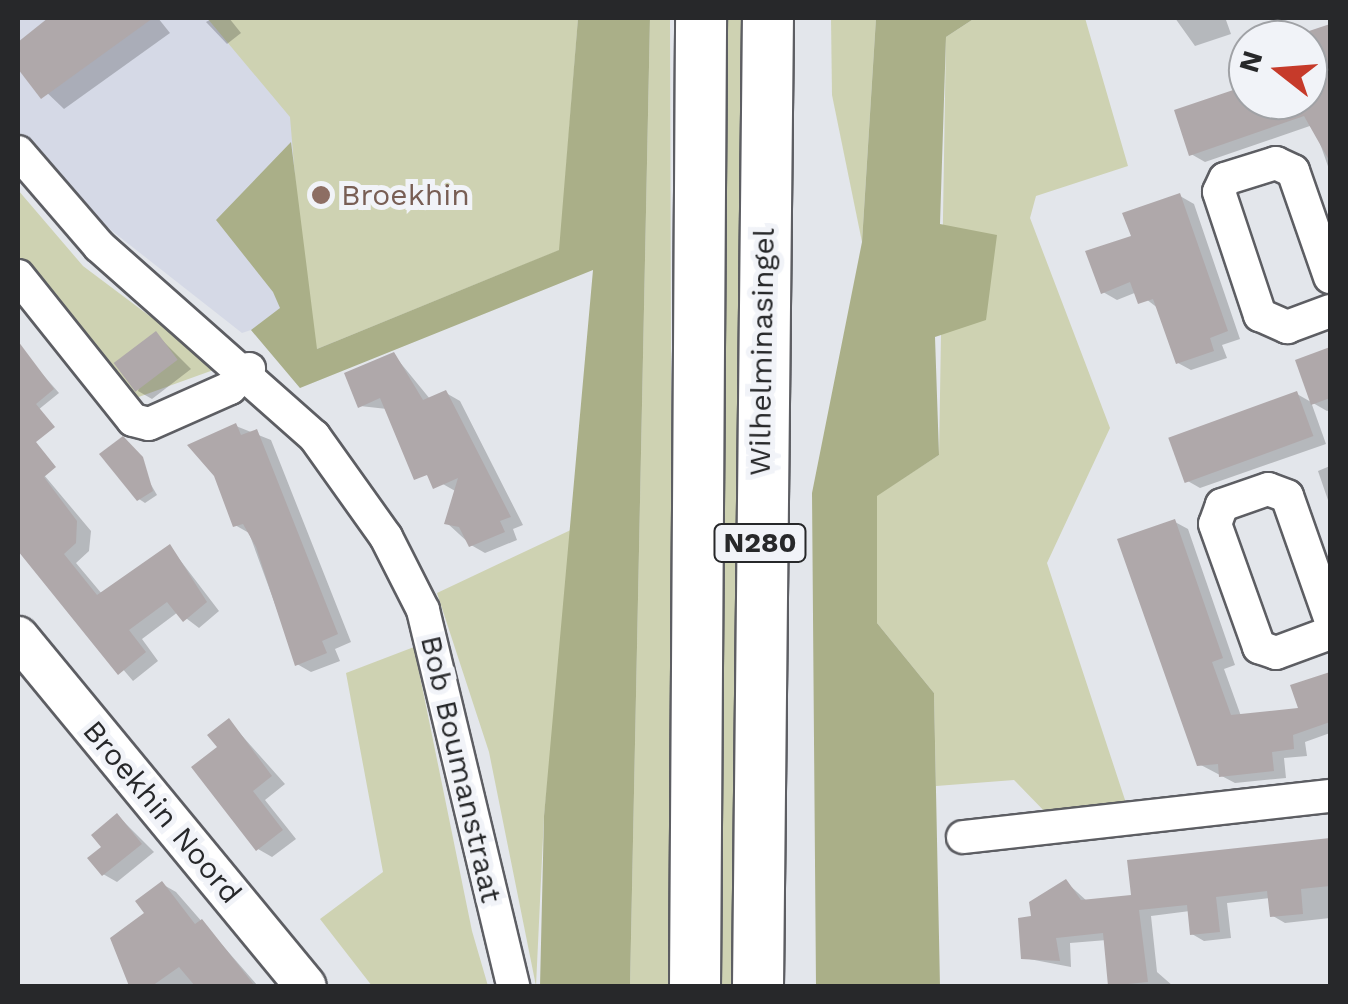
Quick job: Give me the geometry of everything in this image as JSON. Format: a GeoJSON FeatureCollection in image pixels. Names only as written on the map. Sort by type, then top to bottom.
{"type":"FeatureCollection","features":[{"type":"Feature","properties":{"kind":"main road","name":"N280"},"geometry":{"type":"LineString","coordinates":[[695,986],[701,18]]}},
{"type":"Feature","properties":{"kind":"main road","name":"Wilhelminasingel"},"geometry":{"type":"LineString","coordinates":[[758,986],[768,18]]}},
{"type":"Feature","properties":{"kind":"street","name":"Bob Boumanstraat"},"geometry":{"type":"LineString","coordinates":[[18,152],[99,246],[248,369],[353,484],[423,610],[513,986]]}},
{"type":"Feature","properties":{"kind":"street"},"geometry":{"type":"LineString","coordinates":[[1330,277],[1293,170],[1276,163],[1225,178],[1219,192],[1260,314],[1287,327],[1330,311]]}},
{"type":"Feature","properties":{"kind":"street"},"geometry":{"type":"LineString","coordinates":[[18,276],[132,420],[148,424],[230,388],[248,369]]}},
{"type":"Feature","properties":{"kind":"street"},"geometry":{"type":"LineString","coordinates":[[1330,618],[1286,496],[1268,490],[1222,505],[1215,524],[1259,647],[1276,653],[1330,633]]}},
{"type":"Feature","properties":{"kind":"street","name":"Broekhin Noord"},"geometry":{"type":"LineString","coordinates":[[18,638],[306,986]]}},
{"type":"Feature","properties":{"kind":"street"},"geometry":{"type":"LineString","coordinates":[[962,837],[1330,796]]}},
{"type":"Feature","properties":{"kind":"shaded area","name":"Broekhin"},"geometry":{"type":"Polygon","coordinates":[[[18,18],[578,18],[300,388],[251,330],[242,333],[112,231],[33,153],[18,133],[18,18]]]}},
{"type":"Feature","properties":{"kind":"green space"},"geometry":{"type":"Polygon","coordinates":[[[207,18],[578,18],[560,250],[317,349],[309,345],[290,117],[207,18]]]}},
{"type":"Feature","properties":{"kind":"green space"},"geometry":{"type":"Polygon","coordinates":[[[578,18],[650,18],[630,986],[540,986],[544,816],[593,270],[300,388],[251,330],[280,308],[273,292],[216,220],[291,142],[317,349],[559,250],[578,18]]]}},
{"type":"Feature","properties":{"kind":"green space"},"geometry":{"type":"Polygon","coordinates":[[[650,18],[670,18],[673,986],[630,986],[650,18]]]}},
{"type":"Feature","properties":{"kind":"green space"},"geometry":{"type":"Polygon","coordinates":[[[716,18],[745,18],[745,986],[716,986],[716,18]]]}},
{"type":"Feature","properties":{"kind":"green space"},"geometry":{"type":"Polygon","coordinates":[[[831,18],[876,18],[862,242],[832,95],[831,18]]]}},
{"type":"Feature","properties":{"kind":"green space"},"geometry":{"type":"Polygon","coordinates":[[[876,18],[975,18],[946,37],[940,224],[997,235],[986,320],[935,337],[939,455],[877,496],[877,623],[934,693],[940,986],[816,986],[812,493],[862,242],[876,18]]]}},
{"type":"Feature","properties":{"kind":"green space"},"geometry":{"type":"Polygon","coordinates":[[[975,18],[1085,18],[1128,166],[1036,196],[1030,218],[1110,428],[1047,563],[1127,806],[1049,816],[1014,780],[936,786],[934,693],[877,623],[877,495],[939,455],[946,37],[975,18]]]}},
{"type":"Feature","properties":{"kind":"green space"},"geometry":{"type":"Polygon","coordinates":[[[18,190],[83,266],[219,368],[133,399],[18,258],[18,190]]]}},
{"type":"Feature","properties":{"kind":"green space"},"geometry":{"type":"Polygon","coordinates":[[[575,528],[544,816],[536,986],[489,752],[437,593],[575,528]]]}},
{"type":"Feature","properties":{"kind":"green space"},"geometry":{"type":"Polygon","coordinates":[[[414,647],[472,931],[488,986],[372,986],[320,919],[383,872],[346,673],[414,647]]]}},
{"type":"Feature","properties":{"kind":"building"},"geometry":{"type":"Polygon","coordinates":[[[48,18],[153,18],[41,99],[18,69],[18,42],[48,18]]]}},
{"type":"Feature","properties":{"kind":"building"},"geometry":{"type":"Polygon","coordinates":[[[1328,25],[1330,162],[1306,120],[1328,120],[1328,25]]]}},
{"type":"Feature","properties":{"kind":"building"},"geometry":{"type":"Polygon","coordinates":[[[1228,92],[1228,120],[1292,120],[1189,156],[1174,110],[1228,92]]]}},
{"type":"Feature","properties":{"kind":"building"},"geometry":{"type":"Polygon","coordinates":[[[1180,193],[1228,331],[1210,338],[1214,351],[1176,364],[1153,299],[1138,304],[1130,282],[1101,294],[1085,251],[1131,236],[1122,213],[1180,193]]]}},
{"type":"Feature","properties":{"kind":"building"},"geometry":{"type":"Polygon","coordinates":[[[156,331],[178,360],[135,392],[114,363],[156,331]]]}},
{"type":"Feature","properties":{"kind":"building"},"geometry":{"type":"Polygon","coordinates":[[[18,341],[54,389],[36,404],[55,427],[36,442],[56,467],[44,477],[77,521],[76,543],[64,554],[97,595],[170,544],[207,602],[183,622],[167,602],[129,630],[146,652],[118,675],[18,551],[18,341]]]}},
{"type":"Feature","properties":{"kind":"building"},"geometry":{"type":"Polygon","coordinates":[[[1330,347],[1330,398],[1311,405],[1295,360],[1330,347]]]}},
{"type":"Feature","properties":{"kind":"building"},"geometry":{"type":"Polygon","coordinates":[[[394,352],[423,400],[446,390],[511,517],[500,521],[505,532],[469,547],[459,527],[444,524],[458,478],[433,489],[427,475],[414,480],[380,398],[358,408],[344,373],[394,352]]]}},
{"type":"Feature","properties":{"kind":"building"},"geometry":{"type":"Polygon","coordinates":[[[1297,391],[1313,436],[1185,483],[1168,438],[1297,391]]]}},
{"type":"Feature","properties":{"kind":"building"},"geometry":{"type":"Polygon","coordinates":[[[236,423],[241,435],[257,429],[338,634],[322,641],[327,653],[295,666],[256,547],[243,524],[233,527],[214,476],[187,445],[236,423]]]}},
{"type":"Feature","properties":{"kind":"building"},"geometry":{"type":"Polygon","coordinates":[[[123,436],[143,457],[153,491],[137,501],[99,454],[123,436]]]}},
{"type":"Feature","properties":{"kind":"building"},"geometry":{"type":"Polygon","coordinates":[[[1175,519],[1223,658],[1212,662],[1231,715],[1298,708],[1290,685],[1330,672],[1330,722],[1293,735],[1294,749],[1272,752],[1274,771],[1219,777],[1218,764],[1197,766],[1117,539],[1175,519]]]}},
{"type":"Feature","properties":{"kind":"building"},"geometry":{"type":"Polygon","coordinates":[[[229,718],[272,776],[253,791],[283,830],[256,851],[191,767],[217,747],[207,735],[229,718]]]}},
{"type":"Feature","properties":{"kind":"building"},"geometry":{"type":"Polygon","coordinates":[[[117,813],[142,844],[102,876],[87,858],[101,847],[91,835],[117,813]]]}},
{"type":"Feature","properties":{"kind":"building"},"geometry":{"type":"Polygon","coordinates":[[[1330,838],[1330,886],[1301,889],[1303,914],[1270,917],[1267,891],[1216,897],[1220,932],[1190,935],[1187,905],[1139,910],[1148,982],[1108,986],[1103,933],[1056,938],[1060,961],[1021,959],[1018,918],[1031,916],[1029,902],[1066,879],[1081,900],[1131,895],[1127,860],[1330,838]]]}},
{"type":"Feature","properties":{"kind":"building"},"geometry":{"type":"Polygon","coordinates":[[[162,881],[195,924],[202,919],[255,986],[195,986],[179,967],[152,986],[129,986],[110,938],[144,913],[135,901],[162,881]]]}},
{"type":"Feature","properties":{"kind":"place","name":"Broekhin"},"geometry":{"type":"Point","coordinates":[321,195]}}]}
